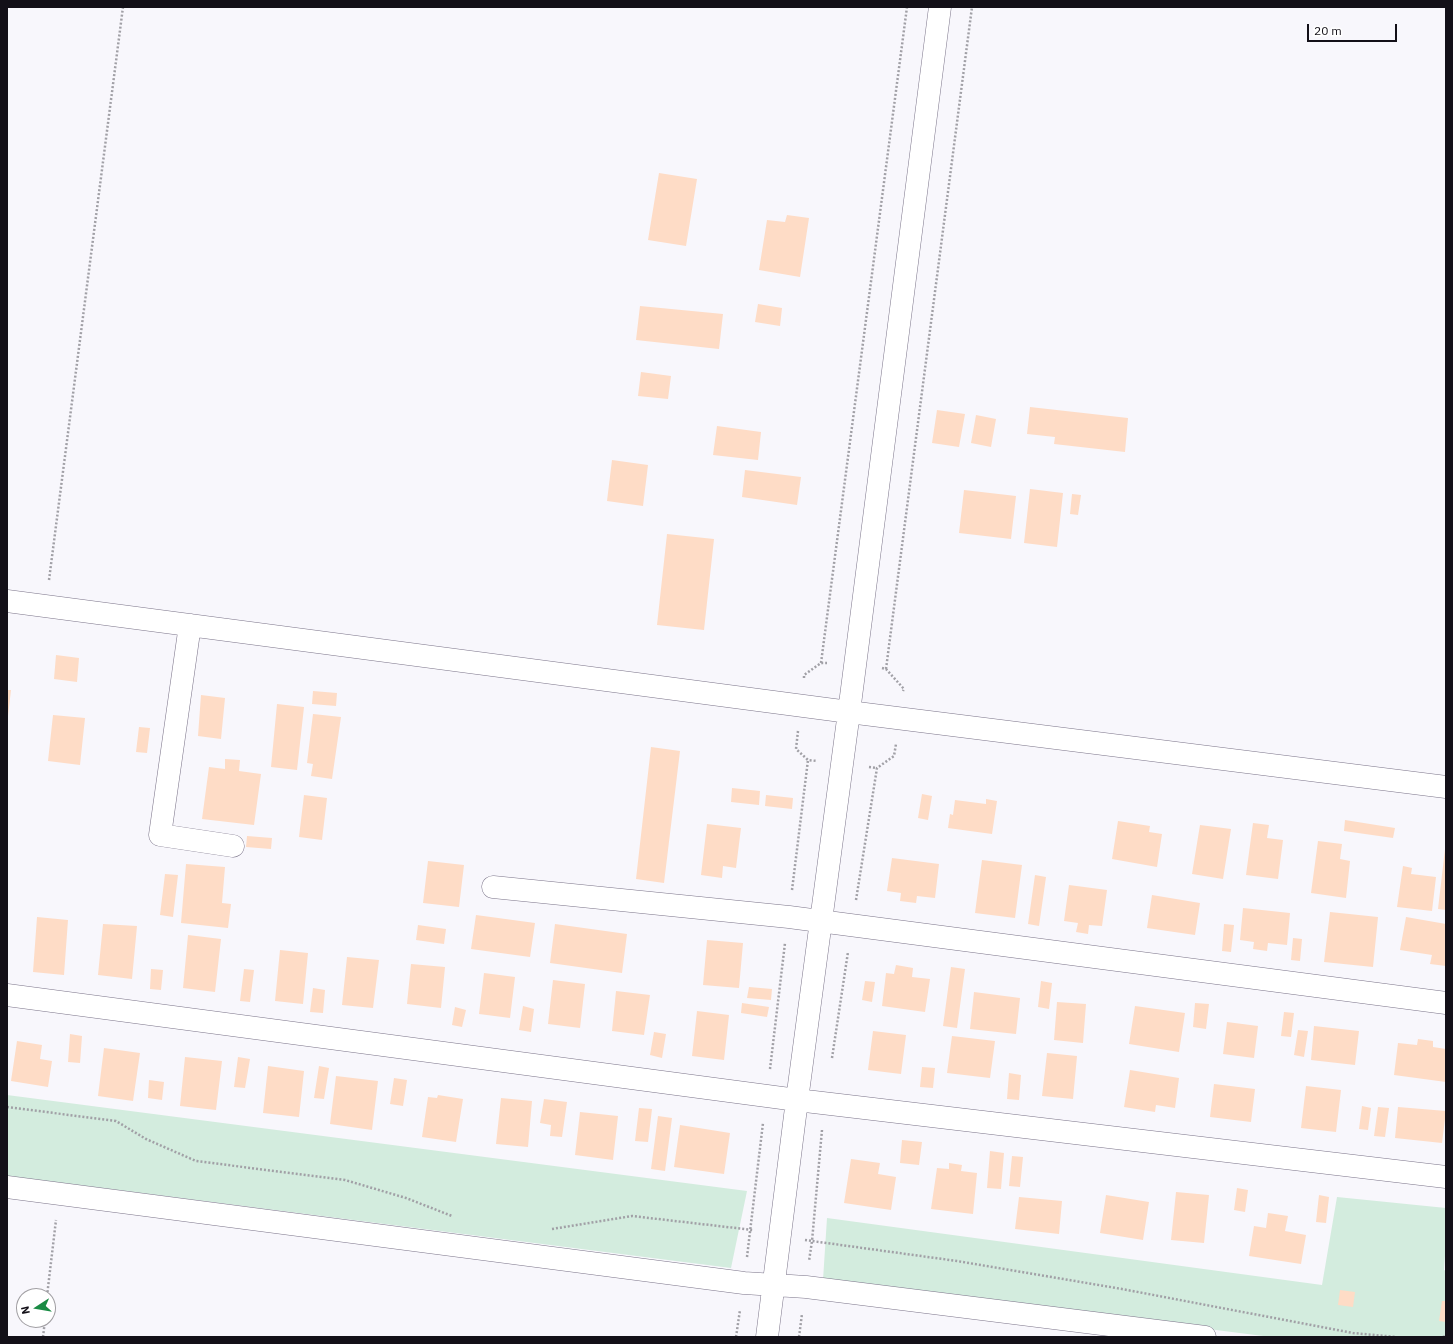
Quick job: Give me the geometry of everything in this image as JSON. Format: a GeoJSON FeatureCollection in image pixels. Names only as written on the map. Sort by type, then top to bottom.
{"type":"FeatureCollection","features":[{"type":"Feature","properties":{"kind":"street"},"geometry":{"type":"LineString","coordinates":[[767,1337],[940,7]]}},
{"type":"Feature","properties":{"kind":"street"},"geometry":{"type":"LineString","coordinates":[[7,601],[849,712],[1446,787]]}},
{"type":"Feature","properties":{"kind":"street"},"geometry":{"type":"LineString","coordinates":[[190,625],[160,835],[233,846]]}},
{"type":"Feature","properties":{"kind":"street"},"geometry":{"type":"LineString","coordinates":[[493,887],[789,917],[1446,1003]]}},
{"type":"Feature","properties":{"kind":"street"},"geometry":{"type":"LineString","coordinates":[[7,995],[797,1100],[1446,1177]]}},
{"type":"Feature","properties":{"kind":"street"},"geometry":{"type":"LineString","coordinates":[[7,1186],[744,1283],[806,1287],[1205,1337]]}},
{"type":"Feature","properties":{"kind":"path"},"geometry":{"type":"LineString","coordinates":[[46,606],[123,7]]}},
{"type":"Feature","properties":{"kind":"path"},"geometry":{"type":"LineString","coordinates":[[821,663],[907,7]]}},
{"type":"Feature","properties":{"kind":"path"},"geometry":{"type":"LineString","coordinates":[[886,669],[972,7]]}},
{"type":"Feature","properties":{"kind":"path"},"geometry":{"type":"LineString","coordinates":[[736,1337],[751,1230],[808,760]]}},
{"type":"Feature","properties":{"kind":"path"},"geometry":{"type":"LineString","coordinates":[[7,1107],[116,1121],[146,1139],[196,1161],[345,1180],[406,1198],[453,1217]]}},
{"type":"Feature","properties":{"kind":"path"},"geometry":{"type":"LineString","coordinates":[[48,1288],[59,1193]]}},
{"type":"Feature","properties":{"kind":"path"},"geometry":{"type":"LineString","coordinates":[[547,1228],[554,1229],[632,1216],[751,1230]]}},
{"type":"Feature","properties":{"kind":"green space"},"geometry":{"type":"Polygon","coordinates":[[[7,1095],[747,1191],[731,1268],[7,1176],[7,1095]]]}},
{"type":"Feature","properties":{"kind":"green space"},"geometry":{"type":"Polygon","coordinates":[[[1337,1197],[1446,1208],[1444,1270],[1446,1271],[1446,1337],[1271,1337],[823,1280],[827,1218],[1322,1285],[1337,1197]]]}},
{"type":"Feature","properties":{"kind":"building"},"geometry":{"type":"Polygon","coordinates":[[[659,173],[697,179],[686,246],[648,240],[659,173]]]}},
{"type":"Feature","properties":{"kind":"building"},"geometry":{"type":"Polygon","coordinates":[[[787,215],[809,218],[800,277],[759,270],[767,220],[785,222],[787,215]]]}},
{"type":"Feature","properties":{"kind":"building"},"geometry":{"type":"Polygon","coordinates":[[[758,304],[782,308],[780,326],[755,322],[758,304]]]}},
{"type":"Feature","properties":{"kind":"building"},"geometry":{"type":"Polygon","coordinates":[[[640,306],[723,314],[719,349],[636,340],[640,306]]]}},
{"type":"Feature","properties":{"kind":"building"},"geometry":{"type":"Polygon","coordinates":[[[641,372],[671,376],[668,399],[638,396],[641,372]]]}},
{"type":"Feature","properties":{"kind":"building"},"geometry":{"type":"Polygon","coordinates":[[[1030,407],[1128,418],[1125,452],[1054,444],[1055,437],[1027,434],[1030,407]]]}},
{"type":"Feature","properties":{"kind":"building"},"geometry":{"type":"Polygon","coordinates":[[[937,410],[965,414],[959,447],[932,443],[937,410]]]}},
{"type":"Feature","properties":{"kind":"building"},"geometry":{"type":"Polygon","coordinates":[[[976,415],[996,419],[991,447],[971,443],[976,415]]]}},
{"type":"Feature","properties":{"kind":"building"},"geometry":{"type":"Polygon","coordinates":[[[717,426],[761,432],[758,460],[713,455],[717,426]]]}},
{"type":"Feature","properties":{"kind":"building"},"geometry":{"type":"Polygon","coordinates":[[[612,460],[648,465],[643,506],[607,501],[612,460]]]}},
{"type":"Feature","properties":{"kind":"building"},"geometry":{"type":"Polygon","coordinates":[[[745,470],[801,477],[797,505],[742,497],[745,470]]]}},
{"type":"Feature","properties":{"kind":"building"},"geometry":{"type":"Polygon","coordinates":[[[1030,489],[1063,493],[1057,547],[1024,543],[1030,489]]]}},
{"type":"Feature","properties":{"kind":"building"},"geometry":{"type":"Polygon","coordinates":[[[964,490],[1016,496],[1011,539],[959,533],[964,490]]]}},
{"type":"Feature","properties":{"kind":"building"},"geometry":{"type":"Polygon","coordinates":[[[1072,494],[1081,495],[1078,515],[1070,514],[1072,494]]]}},
{"type":"Feature","properties":{"kind":"building"},"geometry":{"type":"Polygon","coordinates":[[[667,534],[714,539],[704,630],[657,625],[667,534]]]}},
{"type":"Feature","properties":{"kind":"building"},"geometry":{"type":"Polygon","coordinates":[[[56,655],[79,658],[77,682],[54,679],[56,655]]]}},
{"type":"Feature","properties":{"kind":"building"},"geometry":{"type":"Polygon","coordinates":[[[7,690],[11,690],[8,716],[7,716],[7,690]]]}},
{"type":"Feature","properties":{"kind":"building"},"geometry":{"type":"Polygon","coordinates":[[[313,691],[337,693],[336,706],[312,704],[313,691]]]}},
{"type":"Feature","properties":{"kind":"building"},"geometry":{"type":"Polygon","coordinates":[[[201,695],[225,698],[221,739],[198,736],[201,695]]]}},
{"type":"Feature","properties":{"kind":"building"},"geometry":{"type":"Polygon","coordinates":[[[277,704],[304,707],[297,770],[271,767],[277,704]]]}},
{"type":"Feature","properties":{"kind":"building"},"geometry":{"type":"Polygon","coordinates":[[[313,714],[341,717],[332,779],[311,776],[313,764],[307,763],[313,714]]]}},
{"type":"Feature","properties":{"kind":"building"},"geometry":{"type":"Polygon","coordinates":[[[53,715],[85,718],[80,765],[48,761],[53,715]]]}},
{"type":"Feature","properties":{"kind":"building"},"geometry":{"type":"Polygon","coordinates":[[[139,727],[150,728],[147,753],[136,752],[139,727]]]}},
{"type":"Feature","properties":{"kind":"building"},"geometry":{"type":"Polygon","coordinates":[[[651,747],[680,751],[664,883],[636,879],[651,747]]]}},
{"type":"Feature","properties":{"kind":"building"},"geometry":{"type":"Polygon","coordinates":[[[225,759],[240,760],[239,771],[261,774],[254,825],[202,819],[209,767],[225,769],[225,759]]]}},
{"type":"Feature","properties":{"kind":"building"},"geometry":{"type":"Polygon","coordinates":[[[732,788],[760,791],[759,805],[731,802],[732,788]]]}},
{"type":"Feature","properties":{"kind":"building"},"geometry":{"type":"Polygon","coordinates":[[[922,794],[932,796],[928,820],[918,818],[922,794]]]}},
{"type":"Feature","properties":{"kind":"building"},"geometry":{"type":"Polygon","coordinates":[[[304,795],[327,798],[322,840],[299,837],[304,795]]]}},
{"type":"Feature","properties":{"kind":"building"},"geometry":{"type":"Polygon","coordinates":[[[766,795],[793,798],[792,809],[765,806],[766,795]]]}},
{"type":"Feature","properties":{"kind":"building"},"geometry":{"type":"Polygon","coordinates":[[[986,799],[997,801],[992,834],[948,828],[950,814],[953,815],[955,800],[986,804],[986,799]]]}},
{"type":"Feature","properties":{"kind":"building"},"geometry":{"type":"Polygon","coordinates":[[[1345,820],[1395,828],[1393,838],[1344,831],[1345,820]]]}},
{"type":"Feature","properties":{"kind":"building"},"geometry":{"type":"Polygon","coordinates":[[[1118,821],[1150,826],[1149,832],[1162,834],[1157,867],[1112,859],[1118,821]]]}},
{"type":"Feature","properties":{"kind":"building"},"geometry":{"type":"Polygon","coordinates":[[[1253,823],[1269,825],[1267,838],[1283,840],[1278,879],[1246,875],[1253,823]]]}},
{"type":"Feature","properties":{"kind":"building"},"geometry":{"type":"Polygon","coordinates":[[[707,824],[741,828],[736,868],[723,866],[722,878],[701,875],[707,824]]]}},
{"type":"Feature","properties":{"kind":"building"},"geometry":{"type":"Polygon","coordinates":[[[1200,825],[1231,829],[1223,879],[1192,874],[1200,825]]]}},
{"type":"Feature","properties":{"kind":"building"},"geometry":{"type":"Polygon","coordinates":[[[247,836],[272,838],[271,849],[246,847],[247,836]]]}},
{"type":"Feature","properties":{"kind":"building"},"geometry":{"type":"Polygon","coordinates":[[[1318,841],[1342,844],[1340,859],[1350,861],[1346,898],[1311,893],[1318,841]]]}},
{"type":"Feature","properties":{"kind":"building"},"geometry":{"type":"Polygon","coordinates":[[[1446,849],[1446,910],[1438,909],[1446,849]]]}},
{"type":"Feature","properties":{"kind":"building"},"geometry":{"type":"Polygon","coordinates":[[[892,858],[939,864],[935,898],[917,896],[916,903],[900,901],[901,893],[887,891],[892,858]]]}},
{"type":"Feature","properties":{"kind":"building"},"geometry":{"type":"Polygon","coordinates":[[[982,860],[1022,865],[1015,918],[975,913],[982,860]]]}},
{"type":"Feature","properties":{"kind":"building"},"geometry":{"type":"Polygon","coordinates":[[[428,861],[464,865],[459,907],[423,903],[428,861]]]}},
{"type":"Feature","properties":{"kind":"building"},"geometry":{"type":"Polygon","coordinates":[[[186,864],[225,867],[222,903],[231,904],[228,928],[181,923],[186,864]]]}},
{"type":"Feature","properties":{"kind":"building"},"geometry":{"type":"Polygon","coordinates":[[[1403,866],[1412,868],[1411,874],[1436,877],[1432,911],[1397,907],[1403,866]]]}},
{"type":"Feature","properties":{"kind":"building"},"geometry":{"type":"Polygon","coordinates":[[[165,874],[178,875],[173,917],[160,915],[165,874]]]}},
{"type":"Feature","properties":{"kind":"building"},"geometry":{"type":"Polygon","coordinates":[[[1035,875],[1046,877],[1039,926],[1028,924],[1035,875]]]}},
{"type":"Feature","properties":{"kind":"building"},"geometry":{"type":"Polygon","coordinates":[[[1069,885],[1107,890],[1102,926],[1089,925],[1088,934],[1076,932],[1078,923],[1064,921],[1069,885]]]}},
{"type":"Feature","properties":{"kind":"building"},"geometry":{"type":"Polygon","coordinates":[[[1152,895],[1200,903],[1195,935],[1147,928],[1152,895]]]}},
{"type":"Feature","properties":{"kind":"building"},"geometry":{"type":"Polygon","coordinates":[[[1243,908],[1290,913],[1287,945],[1268,943],[1267,951],[1253,949],[1254,942],[1240,940],[1243,908]]]}},
{"type":"Feature","properties":{"kind":"building"},"geometry":{"type":"Polygon","coordinates":[[[1330,912],[1378,917],[1373,967],[1324,962],[1330,912]]]}},
{"type":"Feature","properties":{"kind":"building"},"geometry":{"type":"Polygon","coordinates":[[[476,915],[535,923],[530,957],[471,949],[476,915]]]}},
{"type":"Feature","properties":{"kind":"building"},"geometry":{"type":"Polygon","coordinates":[[[37,917],[68,920],[64,975],[33,972],[37,917]]]}},
{"type":"Feature","properties":{"kind":"building"},"geometry":{"type":"Polygon","coordinates":[[[1406,917],[1446,924],[1446,966],[1430,964],[1432,955],[1400,950],[1406,917]]]}},
{"type":"Feature","properties":{"kind":"building"},"geometry":{"type":"Polygon","coordinates":[[[103,924],[137,926],[132,979],[98,975],[103,924]]]}},
{"type":"Feature","properties":{"kind":"building"},"geometry":{"type":"Polygon","coordinates":[[[555,924],[627,934],[622,973],[550,963],[555,924]]]}},
{"type":"Feature","properties":{"kind":"building"},"geometry":{"type":"Polygon","coordinates":[[[1224,924],[1234,925],[1231,952],[1222,951],[1224,924]]]}},
{"type":"Feature","properties":{"kind":"building"},"geometry":{"type":"Polygon","coordinates":[[[418,925],[446,929],[444,944],[416,940],[418,925]]]}},
{"type":"Feature","properties":{"kind":"building"},"geometry":{"type":"Polygon","coordinates":[[[188,935],[221,939],[215,992],[183,988],[188,935]]]}},
{"type":"Feature","properties":{"kind":"building"},"geometry":{"type":"Polygon","coordinates":[[[1293,938],[1302,939],[1300,961],[1291,960],[1293,938]]]}},
{"type":"Feature","properties":{"kind":"building"},"geometry":{"type":"Polygon","coordinates":[[[707,940],[743,943],[739,988],[703,985],[707,940]]]}},
{"type":"Feature","properties":{"kind":"building"},"geometry":{"type":"Polygon","coordinates":[[[280,950],[308,953],[303,1004],[275,1001],[280,950]]]}},
{"type":"Feature","properties":{"kind":"building"},"geometry":{"type":"Polygon","coordinates":[[[347,957],[379,960],[373,1008],[342,1005],[347,957]]]}},
{"type":"Feature","properties":{"kind":"building"},"geometry":{"type":"Polygon","coordinates":[[[411,964],[445,967],[441,1008],[407,1004],[411,964]]]}},
{"type":"Feature","properties":{"kind":"building"},"geometry":{"type":"Polygon","coordinates":[[[896,965],[913,968],[912,977],[930,979],[925,1012],[882,1006],[886,973],[894,974],[896,965]]]}},
{"type":"Feature","properties":{"kind":"building"},"geometry":{"type":"Polygon","coordinates":[[[951,967],[965,969],[957,1028],[943,1026],[951,967]]]}},
{"type":"Feature","properties":{"kind":"building"},"geometry":{"type":"Polygon","coordinates":[[[151,969],[163,970],[161,990],[150,989],[151,969]]]}},
{"type":"Feature","properties":{"kind":"building"},"geometry":{"type":"Polygon","coordinates":[[[244,969],[254,970],[250,1002],[240,1001],[244,969]]]}},
{"type":"Feature","properties":{"kind":"building"},"geometry":{"type":"Polygon","coordinates":[[[484,973],[515,977],[510,1018],[479,1014],[484,973]]]}},
{"type":"Feature","properties":{"kind":"building"},"geometry":{"type":"Polygon","coordinates":[[[553,980],[585,984],[580,1028],[548,1024],[553,980]]]}},
{"type":"Feature","properties":{"kind":"building"},"geometry":{"type":"Polygon","coordinates":[[[865,981],[875,982],[872,1002],[862,1000],[865,981]]]}},
{"type":"Feature","properties":{"kind":"building"},"geometry":{"type":"Polygon","coordinates":[[[1041,981],[1052,983],[1049,1009],[1038,1007],[1041,981]]]}},
{"type":"Feature","properties":{"kind":"building"},"geometry":{"type":"Polygon","coordinates":[[[749,987],[772,989],[771,1000],[747,998],[749,987]]]}},
{"type":"Feature","properties":{"kind":"building"},"geometry":{"type":"Polygon","coordinates":[[[313,988],[325,990],[323,1013],[310,1012],[313,988]]]}},
{"type":"Feature","properties":{"kind":"building"},"geometry":{"type":"Polygon","coordinates":[[[616,991],[650,995],[644,1035],[612,1031],[616,991]]]}},
{"type":"Feature","properties":{"kind":"building"},"geometry":{"type":"Polygon","coordinates":[[[974,992],[1020,998],[1016,1034],[970,1029],[974,992]]]}},
{"type":"Feature","properties":{"kind":"building"},"geometry":{"type":"Polygon","coordinates":[[[1057,1002],[1086,1004],[1083,1043],[1054,1040],[1057,1002]]]}},
{"type":"Feature","properties":{"kind":"building"},"geometry":{"type":"Polygon","coordinates":[[[742,1003],[769,1007],[767,1017],[741,1013],[742,1003]]]}},
{"type":"Feature","properties":{"kind":"building"},"geometry":{"type":"Polygon","coordinates":[[[1195,1003],[1209,1004],[1206,1029],[1193,1027],[1195,1003]]]}},
{"type":"Feature","properties":{"kind":"building"},"geometry":{"type":"Polygon","coordinates":[[[523,1006],[534,1009],[531,1032],[519,1030],[523,1006]]]}},
{"type":"Feature","properties":{"kind":"building"},"geometry":{"type":"Polygon","coordinates":[[[1135,1006],[1185,1013],[1179,1052],[1129,1044],[1135,1006]]]}},
{"type":"Feature","properties":{"kind":"building"},"geometry":{"type":"Polygon","coordinates":[[[455,1007],[466,1010],[462,1027],[452,1025],[455,1007]]]}},
{"type":"Feature","properties":{"kind":"building"},"geometry":{"type":"Polygon","coordinates":[[[697,1011],[729,1015],[724,1060],[692,1056],[697,1011]]]}},
{"type":"Feature","properties":{"kind":"building"},"geometry":{"type":"Polygon","coordinates":[[[1284,1012],[1294,1013],[1291,1037],[1281,1036],[1284,1012]]]}},
{"type":"Feature","properties":{"kind":"building"},"geometry":{"type":"Polygon","coordinates":[[[1227,1022],[1258,1026],[1254,1058],[1223,1054],[1227,1022]]]}},
{"type":"Feature","properties":{"kind":"building"},"geometry":{"type":"Polygon","coordinates":[[[1314,1026],[1359,1031],[1355,1065],[1311,1060],[1314,1026]]]}},
{"type":"Feature","properties":{"kind":"building"},"geometry":{"type":"Polygon","coordinates":[[[1298,1030],[1308,1031],[1304,1057],[1294,1055],[1298,1030]]]}},
{"type":"Feature","properties":{"kind":"building"},"geometry":{"type":"Polygon","coordinates":[[[873,1031],[906,1035],[901,1074],[868,1070],[873,1031]]]}},
{"type":"Feature","properties":{"kind":"building"},"geometry":{"type":"Polygon","coordinates":[[[654,1032],[666,1034],[662,1058],[650,1055],[654,1032]]]}},
{"type":"Feature","properties":{"kind":"building"},"geometry":{"type":"Polygon","coordinates":[[[70,1034],[82,1036],[80,1063],[68,1062],[70,1034]]]}},
{"type":"Feature","properties":{"kind":"building"},"geometry":{"type":"Polygon","coordinates":[[[952,1036],[995,1041],[990,1078],[947,1073],[952,1036]]]}},
{"type":"Feature","properties":{"kind":"building"},"geometry":{"type":"Polygon","coordinates":[[[1418,1039],[1433,1041],[1433,1047],[1446,1049],[1446,1082],[1394,1075],[1398,1043],[1417,1045],[1418,1039]]]}},
{"type":"Feature","properties":{"kind":"building"},"geometry":{"type":"Polygon","coordinates":[[[17,1041],[42,1045],[40,1059],[52,1061],[48,1087],[11,1081],[17,1041]]]}},
{"type":"Feature","properties":{"kind":"building"},"geometry":{"type":"Polygon","coordinates":[[[104,1048],[140,1053],[133,1101],[98,1096],[104,1048]]]}},
{"type":"Feature","properties":{"kind":"building"},"geometry":{"type":"Polygon","coordinates":[[[1047,1053],[1077,1056],[1073,1099],[1042,1096],[1047,1053]]]}},
{"type":"Feature","properties":{"kind":"building"},"geometry":{"type":"Polygon","coordinates":[[[185,1057],[222,1061],[216,1110],[180,1106],[185,1057]]]}},
{"type":"Feature","properties":{"kind":"building"},"geometry":{"type":"Polygon","coordinates":[[[238,1057],[250,1059],[245,1088],[234,1087],[238,1057]]]}},
{"type":"Feature","properties":{"kind":"building"},"geometry":{"type":"Polygon","coordinates":[[[268,1066],[304,1071],[299,1117],[263,1113],[268,1066]]]}},
{"type":"Feature","properties":{"kind":"building"},"geometry":{"type":"Polygon","coordinates":[[[319,1066],[329,1068],[324,1099],[314,1098],[319,1066]]]}},
{"type":"Feature","properties":{"kind":"building"},"geometry":{"type":"Polygon","coordinates":[[[922,1067],[935,1068],[933,1088],[920,1087],[922,1067]]]}},
{"type":"Feature","properties":{"kind":"building"},"geometry":{"type":"Polygon","coordinates":[[[1130,1070],[1179,1078],[1175,1108],[1156,1105],[1155,1112],[1124,1107],[1130,1070]]]}},
{"type":"Feature","properties":{"kind":"building"},"geometry":{"type":"Polygon","coordinates":[[[1009,1073],[1021,1075],[1019,1100],[1007,1099],[1009,1073]]]}},
{"type":"Feature","properties":{"kind":"building"},"geometry":{"type":"Polygon","coordinates":[[[336,1076],[378,1081],[372,1130],[330,1124],[336,1076]]]}},
{"type":"Feature","properties":{"kind":"building"},"geometry":{"type":"Polygon","coordinates":[[[394,1078],[407,1080],[403,1106],[390,1104],[394,1078]]]}},
{"type":"Feature","properties":{"kind":"building"},"geometry":{"type":"Polygon","coordinates":[[[149,1080],[164,1082],[162,1100],[148,1098],[149,1080]]]}},
{"type":"Feature","properties":{"kind":"building"},"geometry":{"type":"Polygon","coordinates":[[[1214,1084],[1255,1089],[1251,1122],[1210,1117],[1214,1084]]]}},
{"type":"Feature","properties":{"kind":"building"},"geometry":{"type":"Polygon","coordinates":[[[1306,1086],[1341,1090],[1336,1132],[1301,1128],[1306,1086]]]}},
{"type":"Feature","properties":{"kind":"building"},"geometry":{"type":"Polygon","coordinates":[[[438,1095],[463,1099],[456,1142],[422,1137],[428,1097],[437,1098],[438,1095]]]}},
{"type":"Feature","properties":{"kind":"building"},"geometry":{"type":"Polygon","coordinates":[[[501,1098],[532,1101],[528,1147],[496,1144],[501,1098]]]}},
{"type":"Feature","properties":{"kind":"building"},"geometry":{"type":"Polygon","coordinates":[[[544,1099],[567,1102],[562,1137],[550,1136],[551,1125],[540,1123],[544,1099]]]}},
{"type":"Feature","properties":{"kind":"building"},"geometry":{"type":"Polygon","coordinates":[[[1362,1106],[1371,1108],[1368,1130],[1359,1129],[1362,1106]]]}},
{"type":"Feature","properties":{"kind":"building"},"geometry":{"type":"Polygon","coordinates":[[[1378,1107],[1389,1108],[1385,1137],[1374,1136],[1378,1107]]]}},
{"type":"Feature","properties":{"kind":"building"},"geometry":{"type":"Polygon","coordinates":[[[1398,1107],[1446,1111],[1442,1143],[1395,1138],[1398,1107]]]}},
{"type":"Feature","properties":{"kind":"building"},"geometry":{"type":"Polygon","coordinates":[[[639,1108],[652,1109],[648,1142],[635,1141],[639,1108]]]}},
{"type":"Feature","properties":{"kind":"building"},"geometry":{"type":"Polygon","coordinates":[[[580,1112],[618,1116],[613,1160],[575,1155],[580,1112]]]}},
{"type":"Feature","properties":{"kind":"building"},"geometry":{"type":"Polygon","coordinates":[[[658,1116],[672,1118],[665,1171],[651,1169],[658,1116]]]}},
{"type":"Feature","properties":{"kind":"building"},"geometry":{"type":"Polygon","coordinates":[[[680,1125],[730,1133],[724,1174],[674,1167],[680,1125]]]}},
{"type":"Feature","properties":{"kind":"building"},"geometry":{"type":"Polygon","coordinates":[[[902,1140],[922,1142],[919,1165],[900,1163],[902,1140]]]}},
{"type":"Feature","properties":{"kind":"building"},"geometry":{"type":"Polygon","coordinates":[[[990,1151],[1004,1153],[1001,1189],[987,1188],[990,1151]]]}},
{"type":"Feature","properties":{"kind":"building"},"geometry":{"type":"Polygon","coordinates":[[[1012,1156],[1023,1157],[1020,1187],[1009,1186],[1012,1156]]]}},
{"type":"Feature","properties":{"kind":"building"},"geometry":{"type":"Polygon","coordinates":[[[851,1159],[880,1163],[878,1174],[896,1177],[891,1210],[844,1203],[851,1159]]]}},
{"type":"Feature","properties":{"kind":"building"},"geometry":{"type":"Polygon","coordinates":[[[949,1163],[962,1165],[961,1171],[977,1173],[973,1214],[931,1209],[937,1168],[949,1169],[949,1163]]]}},
{"type":"Feature","properties":{"kind":"building"},"geometry":{"type":"Polygon","coordinates":[[[1237,1188],[1248,1190],[1245,1212],[1234,1210],[1237,1188]]]}},
{"type":"Feature","properties":{"kind":"building"},"geometry":{"type":"Polygon","coordinates":[[[1176,1192],[1209,1195],[1204,1243],[1171,1240],[1176,1192]]]}},
{"type":"Feature","properties":{"kind":"building"},"geometry":{"type":"Polygon","coordinates":[[[1106,1195],[1149,1202],[1143,1240],[1100,1233],[1106,1195]]]}},
{"type":"Feature","properties":{"kind":"building"},"geometry":{"type":"Polygon","coordinates":[[[1319,1195],[1329,1197],[1326,1223],[1316,1222],[1319,1195]]]}},
{"type":"Feature","properties":{"kind":"building"},"geometry":{"type":"Polygon","coordinates":[[[1019,1197],[1062,1201],[1059,1234],[1015,1229],[1019,1197]]]}},
{"type":"Feature","properties":{"kind":"building"},"geometry":{"type":"Polygon","coordinates":[[[1268,1213],[1288,1216],[1285,1231],[1306,1235],[1301,1264],[1249,1256],[1254,1226],[1266,1228],[1268,1213]]]}},
{"type":"Feature","properties":{"kind":"building"},"geometry":{"type":"Polygon","coordinates":[[[1340,1290],[1355,1292],[1353,1307],[1338,1305],[1340,1290]]]}},
{"type":"Feature","properties":{"kind":"building"},"geometry":{"type":"Polygon","coordinates":[[[1442,1301],[1446,1301],[1446,1322],[1439,1321],[1442,1301]]]}}]}
